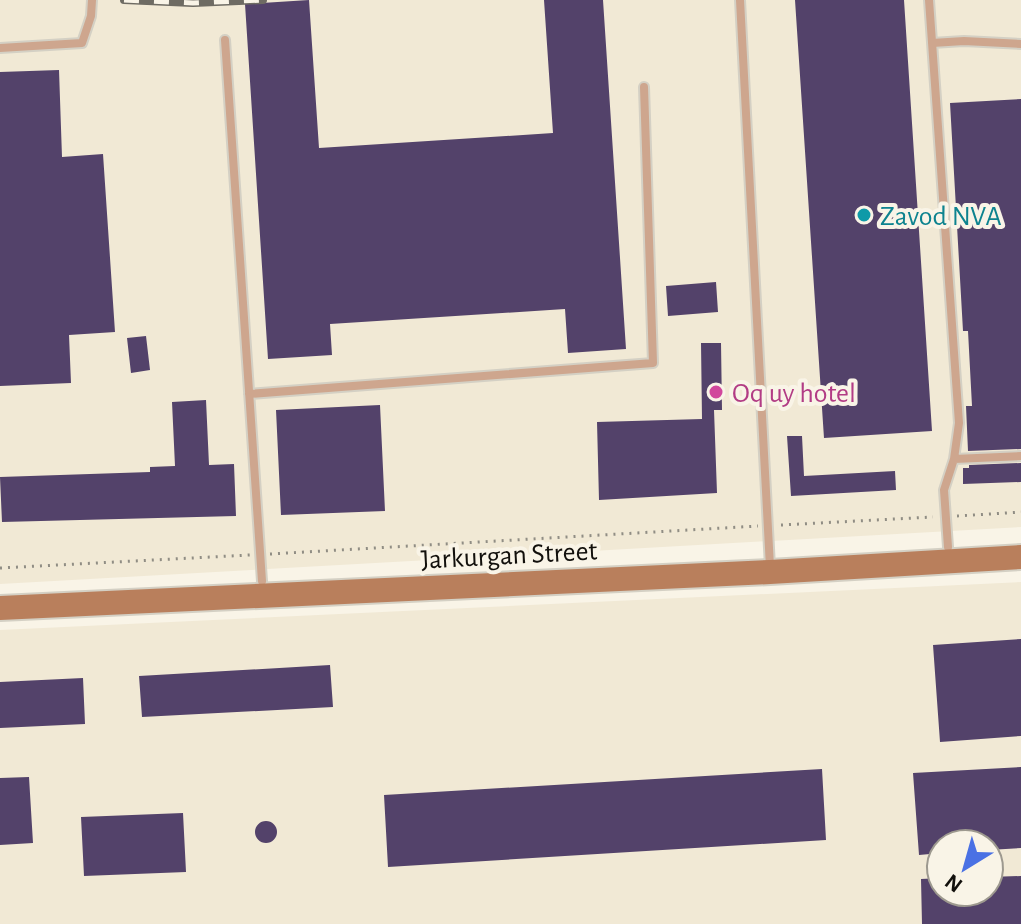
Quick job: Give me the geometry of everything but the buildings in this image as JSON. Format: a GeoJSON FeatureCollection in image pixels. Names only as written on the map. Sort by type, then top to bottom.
{"type":"FeatureCollection","features":[{"type":"Feature","properties":{"kind":"main road","name":"Jarkurgan Street"},"geometry":{"type":"LineString","coordinates":[[0,608],[770,565],[1021,542]]}},
{"type":"Feature","properties":{"kind":"main road","name":"Jarkurgan Street"},"geometry":{"type":"LineString","coordinates":[[0,593],[262,581],[1021,557]]}},
{"type":"Feature","properties":{"kind":"lane"},"geometry":{"type":"LineString","coordinates":[[0,48],[82,43],[91,16],[92,0]]}},
{"type":"Feature","properties":{"kind":"lane"},"geometry":{"type":"LineString","coordinates":[[740,0],[770,565]]}},
{"type":"Feature","properties":{"kind":"lane"},"geometry":{"type":"LineString","coordinates":[[929,0],[959,423],[954,459],[944,490],[948,547]]}},
{"type":"Feature","properties":{"kind":"lane"},"geometry":{"type":"LineString","coordinates":[[225,40],[262,581]]}},
{"type":"Feature","properties":{"kind":"lane"},"geometry":{"type":"LineString","coordinates":[[932,43],[1021,44]]}},
{"type":"Feature","properties":{"kind":"lane"},"geometry":{"type":"LineString","coordinates":[[249,394],[653,363],[644,87]]}},
{"type":"Feature","properties":{"kind":"lane"},"geometry":{"type":"LineString","coordinates":[[954,459],[1021,456]]}},
{"type":"Feature","properties":{"kind":"path"},"geometry":{"type":"LineString","coordinates":[[0,568],[1021,512]]}},
{"type":"Feature","properties":{"kind":"shaded area"},"geometry":{"type":"Polygon","coordinates":[[[0,0],[1021,0],[1021,527],[0,584],[0,0]]]}},
{"type":"Feature","properties":{"kind":"shaded area"},"geometry":{"type":"Polygon","coordinates":[[[1021,582],[1021,924],[0,924],[0,630],[1021,582]]]}},
{"type":"Feature","properties":{"kind":"railway"},"geometry":{"type":"LineString","coordinates":[[124,0],[193,3],[263,0]]}},
{"type":"Feature","properties":{"kind":"place","name":"Zavod NVA"},"geometry":{"type":"Point","coordinates":[864,215]}},
{"type":"Feature","properties":{"kind":"place","name":"Oq uy hotel"},"geometry":{"type":"Point","coordinates":[716,392]}}]}
